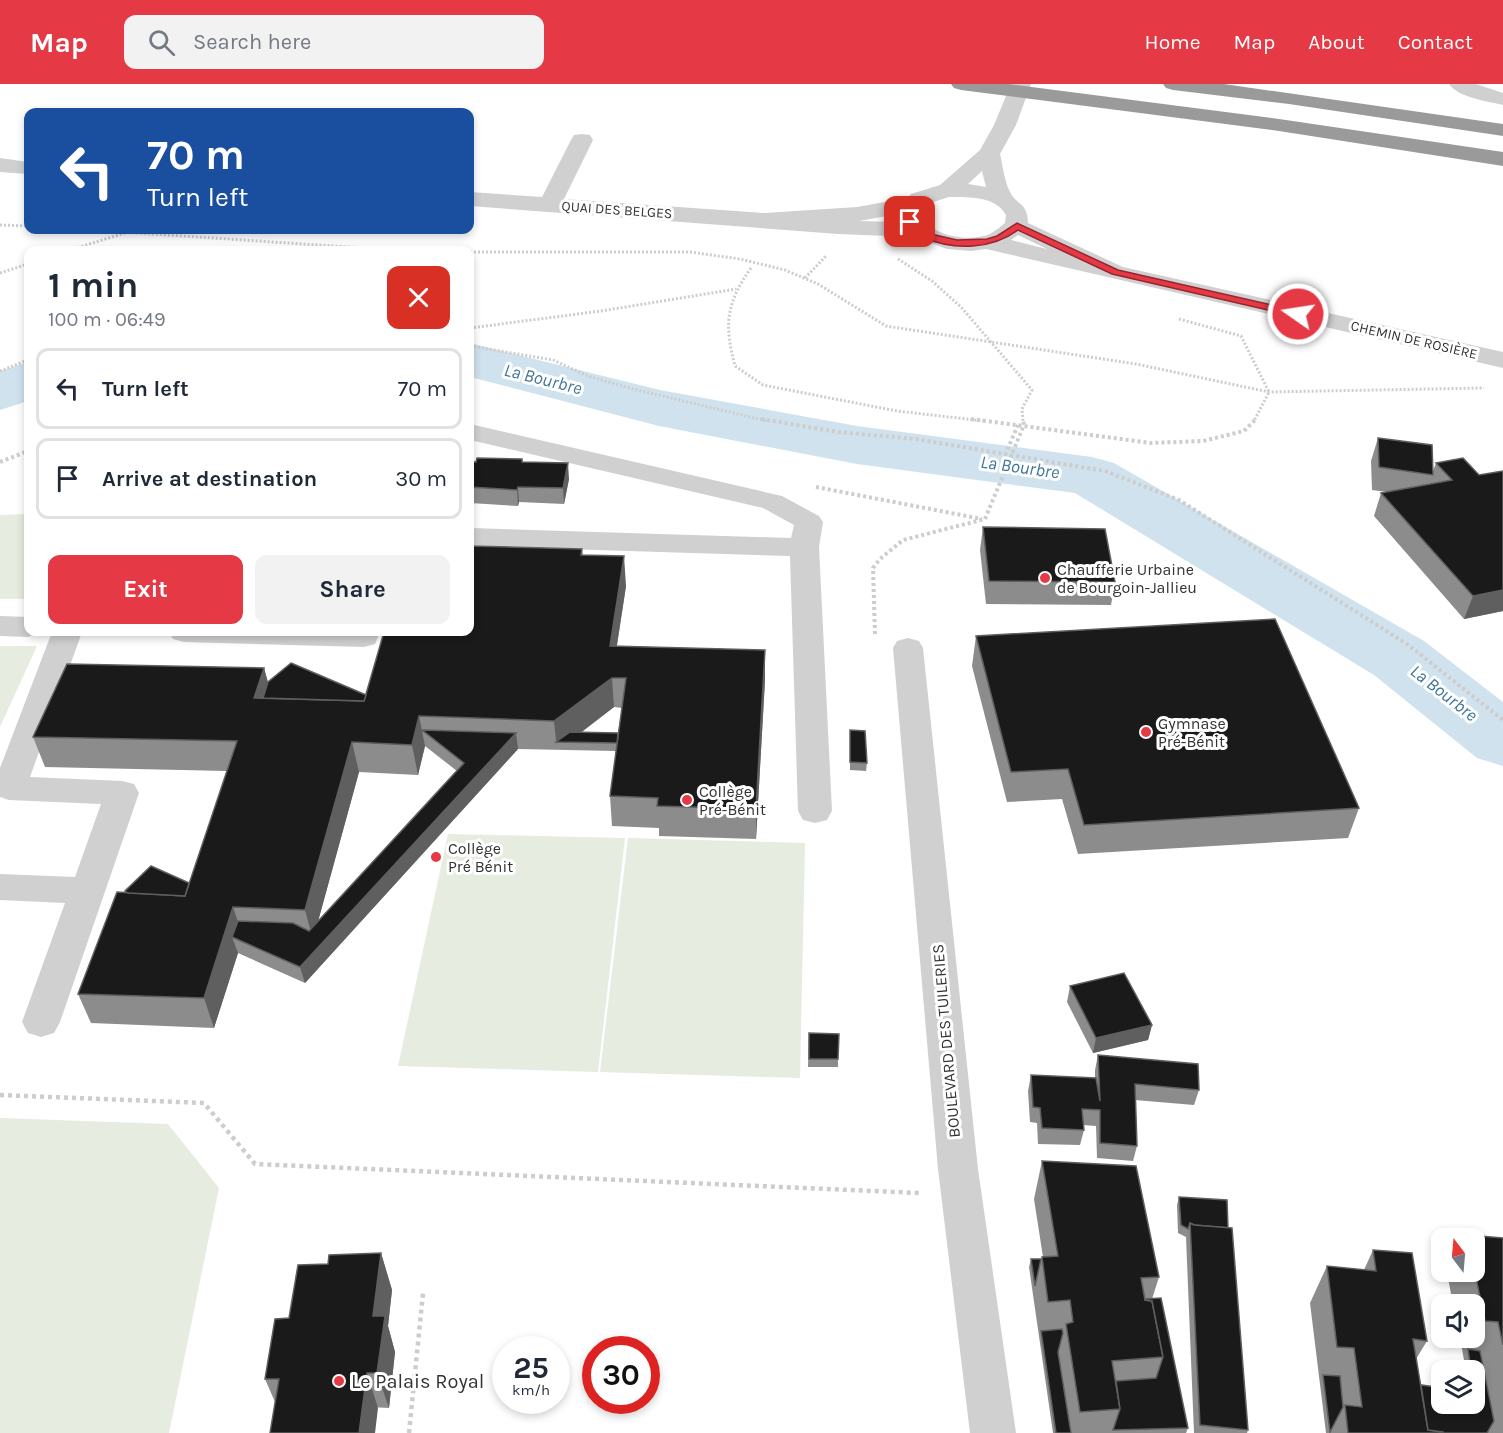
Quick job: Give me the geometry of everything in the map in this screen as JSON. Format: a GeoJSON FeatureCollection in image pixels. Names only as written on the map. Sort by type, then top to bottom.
{"type":"FeatureCollection","features":[{"type":"Feature","properties":{"kind":"highway"},"geometry":{"type":"LineString","coordinates":[[961,84],[1279,124],[1503,159]]}},
{"type":"Feature","properties":{"kind":"highway"},"geometry":{"type":"LineString","coordinates":[[1173,84],[1289,98],[1503,130]]}},
{"type":"Feature","properties":{"kind":"street"},"geometry":{"type":"LineString","coordinates":[[948,190],[989,154],[1005,125],[1021,84]]}},
{"type":"Feature","properties":{"kind":"street"},"geometry":{"type":"LineString","coordinates":[[1460,84],[1474,91],[1503,99]]}},
{"type":"Feature","properties":{"kind":"street"},"geometry":{"type":"LineString","coordinates":[[550,205],[582,140]]}},
{"type":"Feature","properties":{"kind":"street"},"geometry":{"type":"LineString","coordinates":[[989,154],[1000,198]]}},
{"type":"Feature","properties":{"kind":"street"},"geometry":{"type":"LineString","coordinates":[[0,165],[24,168]]}},
{"type":"Feature","properties":{"kind":"street"},"geometry":{"type":"LineString","coordinates":[[948,190],[984,193],[1000,198],[1016,211],[1017,226],[1001,238],[988,242]]}},
{"type":"Feature","properties":{"kind":"street","name":"QUAI DES BELGES"},"geometry":{"type":"LineString","coordinates":[[765,220],[835,218],[880,213],[912,204],[933,193],[948,190]]}},
{"type":"Feature","properties":{"kind":"street","name":"QUAI DES BELGES"},"geometry":{"type":"LineString","coordinates":[[474,199],[838,227],[917,230],[949,242],[973,244],[988,242]]}},
{"type":"Feature","properties":{"kind":"street"},"geometry":{"type":"LineString","coordinates":[[912,204],[908,213],[910,222],[917,230]]}},
{"type":"Feature","properties":{"kind":"street","name":"CHEMIN DE ROSIÈRE"},"geometry":{"type":"LineString","coordinates":[[1017,226],[1115,272]]}},
{"type":"Feature","properties":{"kind":"street","name":"CHEMIN DE ROSIÈRE"},"geometry":{"type":"LineString","coordinates":[[988,242],[1503,360]]}},
{"type":"Feature","properties":{"kind":"street"},"geometry":{"type":"LineString","coordinates":[[474,433],[772,502],[809,522],[804,548],[815,811]]}},
{"type":"Feature","properties":{"kind":"street"},"geometry":{"type":"LineString","coordinates":[[474,537],[804,548]]}},
{"type":"Feature","properties":{"kind":"street"},"geometry":{"type":"LineString","coordinates":[[0,626],[24,627]]}},
{"type":"Feature","properties":{"kind":"street"},"geometry":{"type":"LineString","coordinates":[[41,1022],[122,793],[5,797],[65,636]]}},
{"type":"Feature","properties":{"kind":"street"},"geometry":{"type":"LineString","coordinates":[[328,636],[364,636]]}},
{"type":"Feature","properties":{"kind":"street","name":"BOULEVARD DES TUILERIES"},"geometry":{"type":"LineString","coordinates":[[908,648],[962,1195],[993,1433]]}},
{"type":"Feature","properties":{"kind":"street"},"geometry":{"type":"LineString","coordinates":[[0,887],[87,891]]}},
{"type":"Feature","properties":{"kind":"path"},"geometry":{"type":"LineString","coordinates":[[0,225],[24,226]]}},
{"type":"Feature","properties":{"kind":"path"},"geometry":{"type":"LineString","coordinates":[[82,246],[118,234]]}},
{"type":"Feature","properties":{"kind":"path"},"geometry":{"type":"LineString","coordinates":[[183,234],[341,246]]}},
{"type":"Feature","properties":{"kind":"path"},"geometry":{"type":"LineString","coordinates":[[474,252],[690,252],[740,259],[785,270],[805,278],[886,326],[1136,364],[1269,392],[1487,388]]}},
{"type":"Feature","properties":{"kind":"path"},"geometry":{"type":"LineString","coordinates":[[805,278],[827,254]]}},
{"type":"Feature","properties":{"kind":"path"},"geometry":{"type":"LineString","coordinates":[[896,258],[932,280],[961,307],[994,342],[1032,390],[1022,409],[1024,425],[985,519],[903,540],[880,559],[873,568],[876,648],[908,648]]}},
{"type":"Feature","properties":{"kind":"path"},"geometry":{"type":"LineString","coordinates":[[0,273],[24,265]]}},
{"type":"Feature","properties":{"kind":"path"},"geometry":{"type":"LineString","coordinates":[[751,268],[736,289],[728,309],[729,345],[735,366],[763,385],[897,411],[1024,425],[1151,443],[1203,441],[1244,431],[1258,417],[1269,392]]}},
{"type":"Feature","properties":{"kind":"path"},"geometry":{"type":"LineString","coordinates":[[474,327],[601,311],[736,289]]}},
{"type":"Feature","properties":{"kind":"path"},"geometry":{"type":"LineString","coordinates":[[1241,336],[1269,392]]}},
{"type":"Feature","properties":{"kind":"path"},"geometry":{"type":"LineString","coordinates":[[474,347],[553,360],[588,376],[628,388],[773,422],[838,432],[916,439],[1106,471],[1179,500],[1407,644],[1503,720]]}},
{"type":"Feature","properties":{"kind":"path"},"geometry":{"type":"LineString","coordinates":[[0,371],[24,362]]}},
{"type":"Feature","properties":{"kind":"path"},"geometry":{"type":"LineString","coordinates":[[1005,455],[1018,425]]}},
{"type":"Feature","properties":{"kind":"path"},"geometry":{"type":"LineString","coordinates":[[0,462],[24,453]]}},
{"type":"Feature","properties":{"kind":"path"},"geometry":{"type":"LineString","coordinates":[[0,1095],[204,1103],[255,1164],[962,1195]]}},
{"type":"Feature","properties":{"kind":"path"},"geometry":{"type":"LineString","coordinates":[[409,1433],[423,1293]]}},
{"type":"Feature","properties":{"kind":"shaded area"},"geometry":{"type":"Polygon","coordinates":[[[24,514],[24,599],[0,599],[0,515],[24,514]]]}},
{"type":"Feature","properties":{"kind":"shaded area"},"geometry":{"type":"Polygon","coordinates":[[[0,646],[37,646],[0,727],[0,646]]]}},
{"type":"Feature","properties":{"kind":"shaded area"},"geometry":{"type":"Polygon","coordinates":[[[448,834],[625,838],[598,1072],[398,1066],[448,834]]]}},
{"type":"Feature","properties":{"kind":"shaded area"},"geometry":{"type":"Polygon","coordinates":[[[628,838],[805,843],[800,1078],[600,1072],[628,838]]]}},
{"type":"Feature","properties":{"kind":"shaded area"},"geometry":{"type":"Polygon","coordinates":[[[0,1118],[168,1124],[219,1188],[169,1433],[0,1433],[0,1118]]]}},
{"type":"Feature","properties":{"kind":"building"},"geometry":{"type":"Polygon","coordinates":[[[1378,438],[1432,445],[1433,475],[1379,467],[1378,438]]]}},
{"type":"Feature","properties":{"kind":"building"},"geometry":{"type":"Polygon","coordinates":[[[477,458],[568,463],[563,488],[518,487],[517,490],[474,487],[474,462],[477,458]]]}},
{"type":"Feature","properties":{"kind":"building"},"geometry":{"type":"Polygon","coordinates":[[[1463,458],[1479,475],[1503,471],[1503,590],[1473,596],[1381,493],[1452,480],[1436,463],[1463,458]]]}},
{"type":"Feature","properties":{"kind":"building"},"geometry":{"type":"Polygon","coordinates":[[[983,527],[1105,529],[1115,582],[989,581],[983,527]]]}},
{"type":"Feature","properties":{"kind":"building","name":"Collège Pré-Bénit"},"geometry":{"type":"Polygon","coordinates":[[[474,546],[582,549],[581,555],[624,556],[610,646],[765,650],[756,809],[657,806],[658,798],[610,796],[626,678],[612,678],[554,721],[419,716],[412,745],[352,742],[305,910],[233,907],[204,998],[78,994],[117,892],[185,896],[237,741],[33,737],[67,664],[264,668],[254,698],[364,701],[383,636],[474,636],[474,546]]]}},
{"type":"Feature","properties":{"kind":"building","name":"Gymnase Pré-Bénit"},"geometry":{"type":"Polygon","coordinates":[[[1275,619],[1359,808],[1084,825],[1068,769],[1011,772],[976,636],[1275,619]]]}},
{"type":"Feature","properties":{"kind":"building"},"geometry":{"type":"Polygon","coordinates":[[[291,663],[366,695],[364,701],[263,698],[268,682],[291,663]]]}},
{"type":"Feature","properties":{"kind":"building"},"geometry":{"type":"Polygon","coordinates":[[[422,730],[516,733],[300,967],[232,937],[238,921],[293,923],[309,931],[464,763],[422,730]]]}},
{"type":"Feature","properties":{"kind":"building"},"geometry":{"type":"Polygon","coordinates":[[[850,730],[865,731],[867,763],[850,762],[850,730]]]}},
{"type":"Feature","properties":{"kind":"building"},"geometry":{"type":"Polygon","coordinates":[[[570,732],[618,733],[617,743],[556,742],[570,732]]]}},
{"type":"Feature","properties":{"kind":"building"},"geometry":{"type":"Polygon","coordinates":[[[151,866],[189,883],[185,896],[125,891],[151,866]]]}},
{"type":"Feature","properties":{"kind":"building"},"geometry":{"type":"Polygon","coordinates":[[[1124,973],[1152,1025],[1096,1038],[1070,986],[1124,973]]]}},
{"type":"Feature","properties":{"kind":"building"},"geometry":{"type":"Polygon","coordinates":[[[809,1033],[839,1034],[838,1059],[809,1059],[809,1033]]]}},
{"type":"Feature","properties":{"kind":"building"},"geometry":{"type":"Polygon","coordinates":[[[1098,1055],[1198,1064],[1199,1090],[1135,1084],[1137,1146],[1100,1143],[1100,1110],[1082,1109],[1084,1130],[1042,1128],[1040,1108],[1033,1107],[1031,1075],[1096,1078],[1100,1101],[1098,1055]]]}},
{"type":"Feature","properties":{"kind":"building"},"geometry":{"type":"Polygon","coordinates":[[[1042,1161],[1136,1166],[1159,1277],[1141,1278],[1145,1300],[1152,1301],[1163,1357],[1112,1361],[1120,1409],[1080,1412],[1066,1324],[1073,1322],[1070,1300],[1048,1302],[1042,1257],[1058,1256],[1042,1161]]]}},
{"type":"Feature","properties":{"kind":"building"},"geometry":{"type":"Polygon","coordinates":[[[1179,1197],[1227,1200],[1228,1228],[1190,1223],[1188,1229],[1181,1225],[1179,1197]]]}},
{"type":"Feature","properties":{"kind":"building"},"geometry":{"type":"Polygon","coordinates":[[[1190,1223],[1232,1228],[1248,1430],[1200,1425],[1190,1223]]]}},
{"type":"Feature","properties":{"kind":"building"},"geometry":{"type":"Polygon","coordinates":[[[1485,1236],[1503,1238],[1503,1345],[1498,1322],[1485,1321],[1485,1294],[1479,1294],[1477,1282],[1485,1282],[1485,1236]]]}},
{"type":"Feature","properties":{"kind":"building"},"geometry":{"type":"Polygon","coordinates":[[[1373,1250],[1412,1253],[1427,1341],[1413,1339],[1428,1430],[1443,1433],[1348,1433],[1345,1405],[1362,1407],[1354,1348],[1337,1347],[1327,1266],[1376,1271],[1373,1250]]]}},
{"type":"Feature","properties":{"kind":"building","name":"Le Palais Royal"},"geometry":{"type":"Polygon","coordinates":[[[381,1253],[373,1316],[385,1316],[377,1373],[367,1373],[359,1433],[270,1433],[279,1379],[265,1379],[275,1319],[289,1318],[298,1265],[328,1264],[329,1255],[381,1253]]]}},
{"type":"Feature","properties":{"kind":"building"},"geometry":{"type":"Polygon","coordinates":[[[1031,1259],[1041,1259],[1035,1286],[1031,1259]]]}},
{"type":"Feature","properties":{"kind":"building"},"geometry":{"type":"Polygon","coordinates":[[[1161,1298],[1188,1428],[1113,1430],[1120,1409],[1116,1381],[1156,1378],[1163,1357],[1152,1301],[1145,1299],[1161,1298]]]}},
{"type":"Feature","properties":{"kind":"building"},"geometry":{"type":"Polygon","coordinates":[[[1062,1329],[1058,1352],[1071,1433],[1056,1433],[1041,1331],[1062,1329]]]}},
{"type":"Feature","properties":{"kind":"building"},"geometry":{"type":"Polygon","coordinates":[[[1468,1349],[1480,1351],[1482,1360],[1470,1360],[1468,1349]]]}},
{"type":"Feature","properties":{"kind":"building"},"geometry":{"type":"Polygon","coordinates":[[[1323,1375],[1340,1376],[1343,1407],[1330,1432],[1323,1375]]]}},
{"type":"Feature","properties":{"kind":"building"},"geometry":{"type":"Polygon","coordinates":[[[1485,1376],[1494,1421],[1487,1433],[1443,1433],[1428,1430],[1421,1385],[1431,1386],[1431,1414],[1485,1414],[1485,1376]]]}},
{"type":"Feature","properties":{"kind":"waterway","name":"La Bourbre"},"geometry":{"type":"LineString","coordinates":[[474,361],[659,408],[857,445],[1092,476],[1399,658],[1503,740]]}},
{"type":"Feature","properties":{"kind":"waterway","name":"La Bourbre"},"geometry":{"type":"LineString","coordinates":[[0,392],[24,382]]}},
{"type":"Feature","properties":{"kind":"place","name":"Chaufferie Urbaine de Bourgoin-Jallieu"},"geometry":{"type":"Point","coordinates":[1045,578]}},
{"type":"Feature","properties":{"kind":"place","name":"Gymnase Pré-Bénit"},"geometry":{"type":"Point","coordinates":[1146,732]}},
{"type":"Feature","properties":{"kind":"place","name":"Collège Pré-Bénit"},"geometry":{"type":"Point","coordinates":[687,800]}},
{"type":"Feature","properties":{"kind":"place","name":"Collège Pré Bénit"},"geometry":{"type":"Point","coordinates":[436,857]}},
{"type":"Feature","properties":{"kind":"place","name":"Le Palais Royal"},"geometry":{"type":"Point","coordinates":[339,1381]}},
{"type":"Feature","properties":{"kind":"route"},"geometry":{"type":"LineString","coordinates":[[910,222],[917,230],[941,241],[973,244],[1001,238],[1017,226],[1115,272],[1298,314]]}}]}
